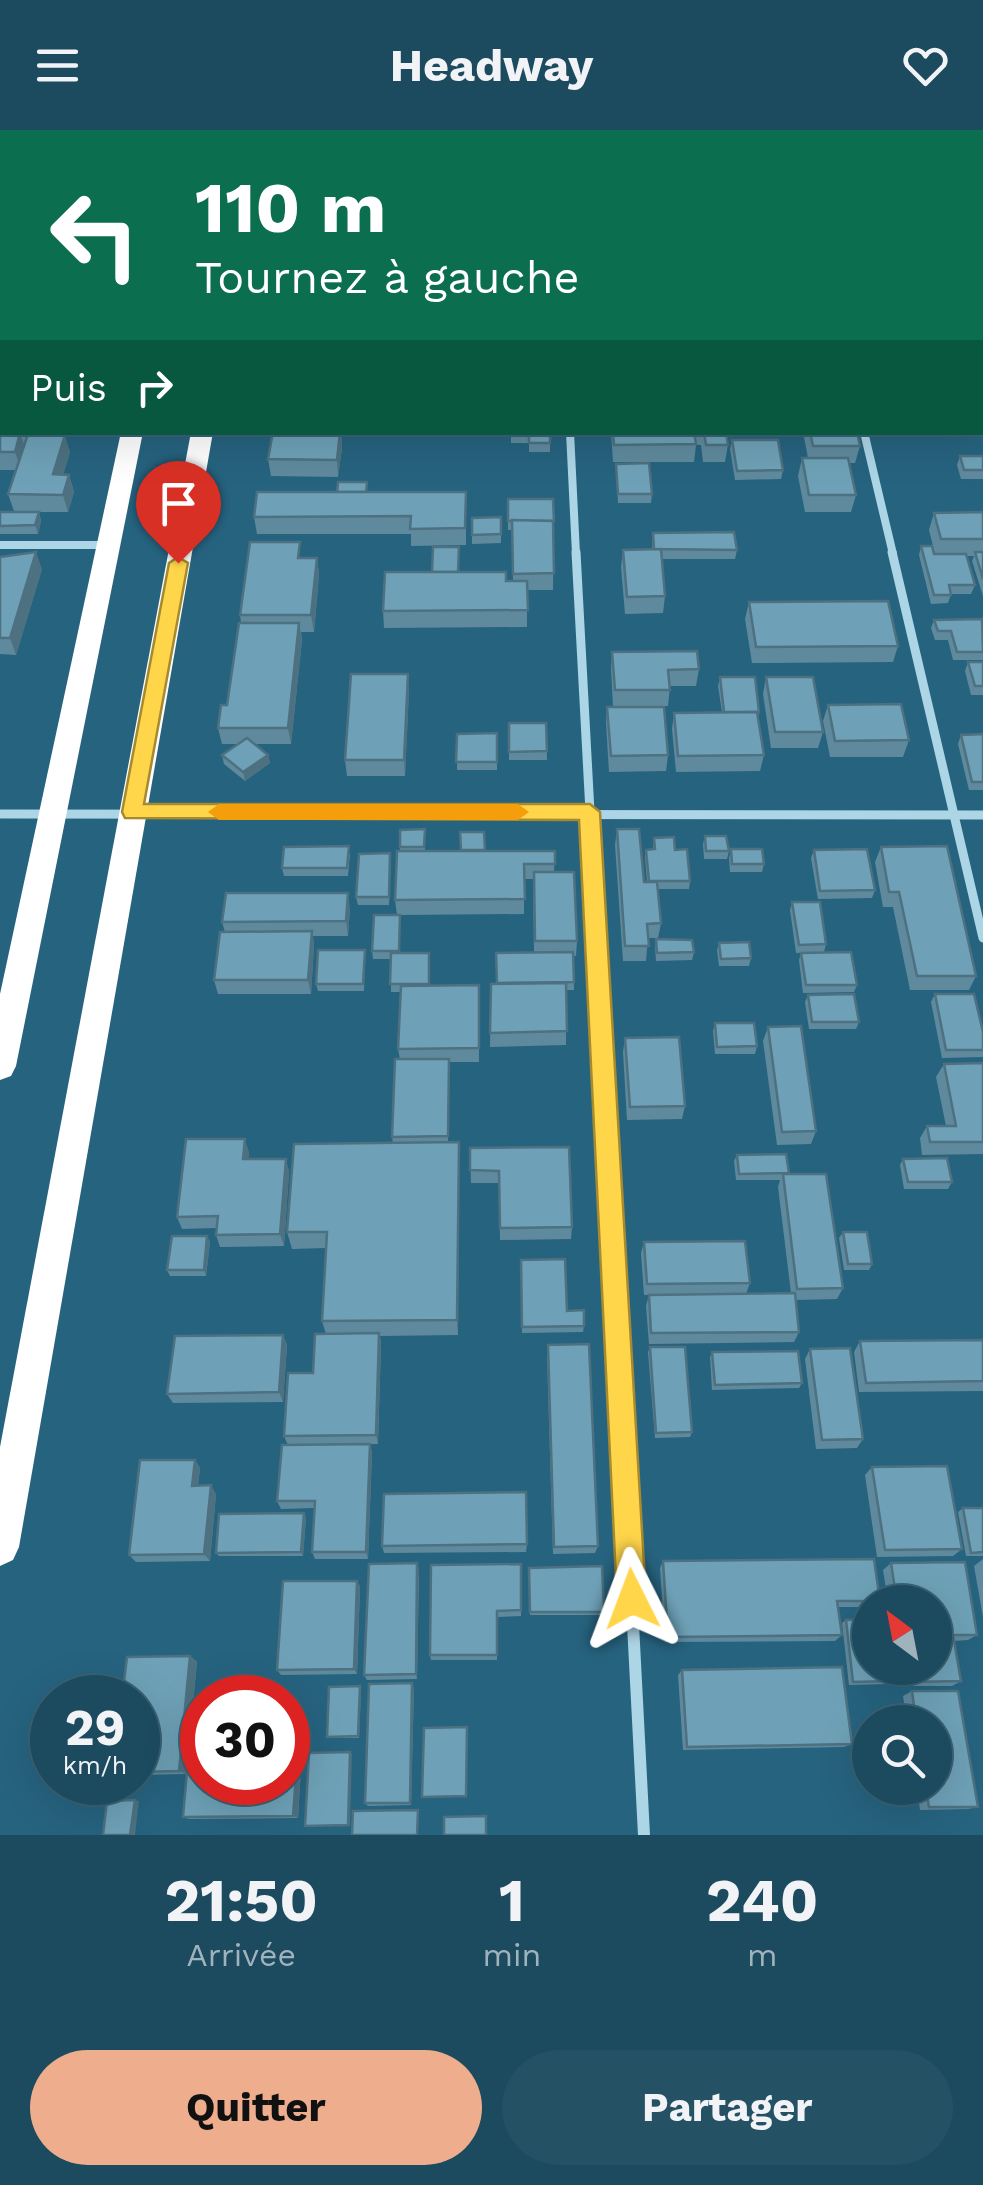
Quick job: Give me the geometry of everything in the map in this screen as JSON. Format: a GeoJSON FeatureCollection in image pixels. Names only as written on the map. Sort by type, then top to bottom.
{"type":"FeatureCollection","features":[{"type":"Feature","properties":{"kind":"highway"},"geometry":{"type":"LineString","coordinates":[[0,1066],[131,435]]}},
{"type":"Feature","properties":{"kind":"highway"},"geometry":{"type":"LineString","coordinates":[[0,1547],[201,435]]}},
{"type":"Feature","properties":{"kind":"street"},"geometry":{"type":"LineString","coordinates":[[570,435],[644,1835]]}},
{"type":"Feature","properties":{"kind":"street"},"geometry":{"type":"LineString","coordinates":[[865,435],[983,938]]}},
{"type":"Feature","properties":{"kind":"street"},"geometry":{"type":"LineString","coordinates":[[0,545],[110,545]]}},
{"type":"Feature","properties":{"kind":"street"},"geometry":{"type":"LineString","coordinates":[[0,814],[983,815]]}},
{"type":"Feature","properties":{"kind":"building"},"geometry":{"type":"Polygon","coordinates":[[[0,435],[19,435],[15,452],[0,452],[0,435]]]}},
{"type":"Feature","properties":{"kind":"building"},"geometry":{"type":"Polygon","coordinates":[[[28,435],[65,435],[53,474],[69,475],[63,495],[8,494],[28,435]]]}},
{"type":"Feature","properties":{"kind":"building"},"geometry":{"type":"Polygon","coordinates":[[[272,435],[340,435],[337,460],[268,459],[272,435]]]}},
{"type":"Feature","properties":{"kind":"building"},"geometry":{"type":"Polygon","coordinates":[[[529,435],[550,435],[550,443],[529,443],[529,435]]]}},
{"type":"Feature","properties":{"kind":"building"},"geometry":{"type":"Polygon","coordinates":[[[613,435],[694,435],[696,444],[614,445],[613,435]]]}},
{"type":"Feature","properties":{"kind":"building"},"geometry":{"type":"Polygon","coordinates":[[[704,435],[726,435],[728,445],[706,445],[704,435]]]}},
{"type":"Feature","properties":{"kind":"building"},"geometry":{"type":"Polygon","coordinates":[[[811,435],[858,435],[860,446],[813,446],[811,435]]]}},
{"type":"Feature","properties":{"kind":"building"},"geometry":{"type":"Polygon","coordinates":[[[732,440],[778,440],[783,470],[737,471],[732,440]]]}},
{"type":"Feature","properties":{"kind":"building"},"geometry":{"type":"Polygon","coordinates":[[[960,456],[983,456],[983,470],[964,470],[960,456]]]}},
{"type":"Feature","properties":{"kind":"building"},"geometry":{"type":"Polygon","coordinates":[[[802,458],[848,458],[856,495],[809,495],[802,458]]]}},
{"type":"Feature","properties":{"kind":"building"},"geometry":{"type":"Polygon","coordinates":[[[649,463],[652,494],[618,494],[616,464],[649,463]]]}},
{"type":"Feature","properties":{"kind":"building"},"geometry":{"type":"Polygon","coordinates":[[[338,482],[367,482],[366,492],[337,492],[338,482]]]}},
{"type":"Feature","properties":{"kind":"building"},"geometry":{"type":"Polygon","coordinates":[[[257,492],[466,492],[465,528],[410,529],[411,516],[254,517],[257,492]]]}},
{"type":"Feature","properties":{"kind":"building"},"geometry":{"type":"Polygon","coordinates":[[[508,499],[553,499],[554,521],[508,521],[508,499]]]}},
{"type":"Feature","properties":{"kind":"building"},"geometry":{"type":"Polygon","coordinates":[[[0,512],[39,512],[35,525],[0,526],[0,512]]]}},
{"type":"Feature","properties":{"kind":"building"},"geometry":{"type":"Polygon","coordinates":[[[983,512],[983,539],[941,539],[934,513],[983,512]]]}},
{"type":"Feature","properties":{"kind":"building"},"geometry":{"type":"Polygon","coordinates":[[[501,517],[501,534],[472,535],[472,518],[501,517]]]}},
{"type":"Feature","properties":{"kind":"building"},"geometry":{"type":"Polygon","coordinates":[[[512,520],[553,521],[554,573],[513,574],[512,520]]]}},
{"type":"Feature","properties":{"kind":"building"},"geometry":{"type":"Polygon","coordinates":[[[734,532],[737,550],[654,549],[653,533],[734,532]]]}},
{"type":"Feature","properties":{"kind":"building"},"geometry":{"type":"Polygon","coordinates":[[[250,542],[300,542],[298,558],[317,558],[311,615],[240,615],[250,542]]]}},
{"type":"Feature","properties":{"kind":"building"},"geometry":{"type":"Polygon","coordinates":[[[921,546],[932,546],[934,554],[966,554],[975,585],[949,585],[951,595],[934,595],[921,546]]]}},
{"type":"Feature","properties":{"kind":"building"},"geometry":{"type":"Polygon","coordinates":[[[433,547],[459,547],[458,572],[432,572],[433,547]]]}},
{"type":"Feature","properties":{"kind":"building"},"geometry":{"type":"Polygon","coordinates":[[[661,549],[665,596],[627,597],[623,550],[661,549]]]}},
{"type":"Feature","properties":{"kind":"building"},"geometry":{"type":"Polygon","coordinates":[[[36,552],[10,638],[0,638],[0,557],[36,552]]]}},
{"type":"Feature","properties":{"kind":"building"},"geometry":{"type":"Polygon","coordinates":[[[975,552],[983,552],[983,579],[975,552]]]}},
{"type":"Feature","properties":{"kind":"building"},"geometry":{"type":"Polygon","coordinates":[[[385,572],[506,572],[506,581],[527,581],[528,610],[383,611],[385,572]]]}},
{"type":"Feature","properties":{"kind":"building"},"geometry":{"type":"Polygon","coordinates":[[[888,601],[898,646],[756,647],[749,602],[888,601]]]}},
{"type":"Feature","properties":{"kind":"building"},"geometry":{"type":"Polygon","coordinates":[[[982,619],[983,652],[957,652],[951,631],[938,631],[934,620],[982,619]]]}},
{"type":"Feature","properties":{"kind":"building"},"geometry":{"type":"Polygon","coordinates":[[[239,623],[299,623],[288,728],[218,728],[221,705],[227,705],[239,623]]]}},
{"type":"Feature","properties":{"kind":"building"},"geometry":{"type":"Polygon","coordinates":[[[697,651],[699,669],[668,670],[670,690],[615,690],[612,652],[697,651]]]}},
{"type":"Feature","properties":{"kind":"building"},"geometry":{"type":"Polygon","coordinates":[[[968,662],[983,662],[983,686],[975,686],[968,662]]]}},
{"type":"Feature","properties":{"kind":"building"},"geometry":{"type":"Polygon","coordinates":[[[351,674],[408,674],[404,760],[345,760],[351,674]]]}},
{"type":"Feature","properties":{"kind":"building"},"geometry":{"type":"Polygon","coordinates":[[[720,677],[755,677],[759,712],[724,712],[720,677]]]}},
{"type":"Feature","properties":{"kind":"building"},"geometry":{"type":"Polygon","coordinates":[[[766,677],[813,677],[823,732],[775,732],[766,677]]]}},
{"type":"Feature","properties":{"kind":"building"},"geometry":{"type":"Polygon","coordinates":[[[901,704],[909,740],[835,741],[828,705],[901,704]]]}},
{"type":"Feature","properties":{"kind":"building"},"geometry":{"type":"Polygon","coordinates":[[[607,707],[664,707],[668,755],[611,756],[607,707]]]}},
{"type":"Feature","properties":{"kind":"building"},"geometry":{"type":"Polygon","coordinates":[[[757,712],[764,755],[678,756],[674,713],[757,712]]]}},
{"type":"Feature","properties":{"kind":"building"},"geometry":{"type":"Polygon","coordinates":[[[509,723],[546,723],[547,751],[509,752],[509,723]]]}},
{"type":"Feature","properties":{"kind":"building"},"geometry":{"type":"Polygon","coordinates":[[[497,733],[497,762],[456,762],[457,734],[497,733]]]}},
{"type":"Feature","properties":{"kind":"building"},"geometry":{"type":"Polygon","coordinates":[[[983,734],[983,782],[972,782],[961,735],[983,734]]]}},
{"type":"Feature","properties":{"kind":"building"},"geometry":{"type":"Polygon","coordinates":[[[247,738],[268,755],[243,772],[222,755],[247,738]]]}},
{"type":"Feature","properties":{"kind":"building"},"geometry":{"type":"Polygon","coordinates":[[[425,829],[424,847],[400,847],[400,830],[425,829]]]}},
{"type":"Feature","properties":{"kind":"building"},"geometry":{"type":"Polygon","coordinates":[[[617,829],[639,829],[644,882],[657,882],[661,923],[647,924],[649,946],[625,946],[617,829]]]}},
{"type":"Feature","properties":{"kind":"building"},"geometry":{"type":"Polygon","coordinates":[[[460,832],[484,832],[485,850],[461,850],[460,832]]]}},
{"type":"Feature","properties":{"kind":"building"},"geometry":{"type":"Polygon","coordinates":[[[705,836],[726,836],[729,851],[706,851],[705,836]]]}},
{"type":"Feature","properties":{"kind":"building"},"geometry":{"type":"Polygon","coordinates":[[[674,837],[675,850],[687,849],[690,881],[649,881],[646,850],[655,849],[654,838],[674,837]]]}},
{"type":"Feature","properties":{"kind":"building"},"geometry":{"type":"Polygon","coordinates":[[[349,846],[347,868],[282,868],[284,847],[349,846]]]}},
{"type":"Feature","properties":{"kind":"building"},"geometry":{"type":"Polygon","coordinates":[[[947,846],[976,976],[917,976],[899,892],[889,892],[881,847],[947,846]]]}},
{"type":"Feature","properties":{"kind":"building"},"geometry":{"type":"Polygon","coordinates":[[[731,849],[762,849],[764,864],[732,864],[731,849]]]}},
{"type":"Feature","properties":{"kind":"building"},"geometry":{"type":"Polygon","coordinates":[[[867,849],[875,890],[820,891],[814,850],[867,849]]]}},
{"type":"Feature","properties":{"kind":"building"},"geometry":{"type":"Polygon","coordinates":[[[397,851],[555,851],[555,864],[524,864],[525,899],[395,900],[397,851]]]}},
{"type":"Feature","properties":{"kind":"building"},"geometry":{"type":"Polygon","coordinates":[[[390,853],[389,897],[356,897],[359,854],[390,853]]]}},
{"type":"Feature","properties":{"kind":"building"},"geometry":{"type":"Polygon","coordinates":[[[534,872],[574,872],[577,941],[535,941],[534,872]]]}},
{"type":"Feature","properties":{"kind":"building"},"geometry":{"type":"Polygon","coordinates":[[[226,893],[348,893],[346,921],[222,922],[226,893]]]}},
{"type":"Feature","properties":{"kind":"building"},"geometry":{"type":"Polygon","coordinates":[[[792,902],[820,902],[826,944],[799,945],[792,902]]]}},
{"type":"Feature","properties":{"kind":"building"},"geometry":{"type":"Polygon","coordinates":[[[374,915],[400,915],[399,951],[372,951],[374,915]]]}},
{"type":"Feature","properties":{"kind":"building"},"geometry":{"type":"Polygon","coordinates":[[[312,931],[308,980],[214,980],[220,932],[312,931]]]}},
{"type":"Feature","properties":{"kind":"building"},"geometry":{"type":"Polygon","coordinates":[[[656,939],[692,940],[694,952],[657,953],[656,939]]]}},
{"type":"Feature","properties":{"kind":"building"},"geometry":{"type":"Polygon","coordinates":[[[749,942],[751,958],[721,959],[719,943],[749,942]]]}},
{"type":"Feature","properties":{"kind":"building"},"geometry":{"type":"Polygon","coordinates":[[[318,950],[365,950],[363,984],[316,984],[318,950]]]}},
{"type":"Feature","properties":{"kind":"building"},"geometry":{"type":"Polygon","coordinates":[[[573,952],[574,982],[497,983],[496,953],[573,952]]]}},
{"type":"Feature","properties":{"kind":"building"},"geometry":{"type":"Polygon","coordinates":[[[851,952],[857,985],[806,985],[801,953],[851,952]]]}},
{"type":"Feature","properties":{"kind":"building"},"geometry":{"type":"Polygon","coordinates":[[[391,953],[429,953],[429,984],[390,984],[391,953]]]}},
{"type":"Feature","properties":{"kind":"building"},"geometry":{"type":"Polygon","coordinates":[[[566,983],[567,1031],[490,1033],[491,984],[566,983]]]}},
{"type":"Feature","properties":{"kind":"building"},"geometry":{"type":"Polygon","coordinates":[[[479,985],[479,1048],[398,1049],[401,986],[479,985]]]}},
{"type":"Feature","properties":{"kind":"building"},"geometry":{"type":"Polygon","coordinates":[[[854,994],[859,1022],[812,1022],[808,995],[854,994]]]}},
{"type":"Feature","properties":{"kind":"building"},"geometry":{"type":"Polygon","coordinates":[[[935,994],[974,994],[983,1050],[946,1050],[935,994]]]}},
{"type":"Feature","properties":{"kind":"building"},"geometry":{"type":"Polygon","coordinates":[[[715,1023],[754,1023],[757,1046],[717,1047],[715,1023]]]}},
{"type":"Feature","properties":{"kind":"building"},"geometry":{"type":"Polygon","coordinates":[[[801,1026],[816,1131],[782,1132],[768,1027],[801,1026]]]}},
{"type":"Feature","properties":{"kind":"building"},"geometry":{"type":"Polygon","coordinates":[[[679,1037],[685,1106],[630,1107],[625,1038],[679,1037]]]}},
{"type":"Feature","properties":{"kind":"building"},"geometry":{"type":"Polygon","coordinates":[[[395,1059],[449,1059],[448,1136],[392,1137],[395,1059]]]}},
{"type":"Feature","properties":{"kind":"building"},"geometry":{"type":"Polygon","coordinates":[[[983,1063],[983,1142],[930,1142],[927,1126],[956,1126],[944,1064],[983,1063]]]}},
{"type":"Feature","properties":{"kind":"building"},"geometry":{"type":"Polygon","coordinates":[[[186,1139],[245,1139],[243,1159],[286,1159],[280,1234],[216,1235],[218,1216],[177,1217],[186,1139]]]}},
{"type":"Feature","properties":{"kind":"building"},"geometry":{"type":"Polygon","coordinates":[[[459,1142],[457,1320],[322,1321],[327,1232],[287,1232],[294,1144],[459,1142]]]}},
{"type":"Feature","properties":{"kind":"building"},"geometry":{"type":"Polygon","coordinates":[[[569,1147],[572,1227],[500,1228],[499,1171],[470,1170],[470,1148],[569,1147]]]}},
{"type":"Feature","properties":{"kind":"building"},"geometry":{"type":"Polygon","coordinates":[[[786,1154],[789,1173],[739,1174],[737,1155],[786,1154]]]}},
{"type":"Feature","properties":{"kind":"building"},"geometry":{"type":"Polygon","coordinates":[[[947,1158],[952,1182],[908,1182],[903,1159],[947,1158]]]}},
{"type":"Feature","properties":{"kind":"building"},"geometry":{"type":"Polygon","coordinates":[[[783,1174],[826,1174],[843,1288],[797,1289],[783,1174]]]}},
{"type":"Feature","properties":{"kind":"building"},"geometry":{"type":"Polygon","coordinates":[[[843,1232],[867,1232],[872,1264],[848,1264],[843,1232]]]}},
{"type":"Feature","properties":{"kind":"building"},"geometry":{"type":"Polygon","coordinates":[[[172,1236],[207,1236],[204,1270],[167,1270],[172,1236]]]}},
{"type":"Feature","properties":{"kind":"building"},"geometry":{"type":"Polygon","coordinates":[[[745,1241],[750,1283],[647,1284],[644,1242],[745,1241]]]}},
{"type":"Feature","properties":{"kind":"building"},"geometry":{"type":"Polygon","coordinates":[[[565,1259],[567,1311],[584,1310],[584,1326],[522,1327],[521,1260],[565,1259]]]}},
{"type":"Feature","properties":{"kind":"building"},"geometry":{"type":"Polygon","coordinates":[[[795,1293],[799,1332],[651,1333],[649,1295],[795,1293]]]}},
{"type":"Feature","properties":{"kind":"building"},"geometry":{"type":"Polygon","coordinates":[[[379,1333],[376,1435],[284,1436],[288,1373],[313,1373],[315,1334],[379,1333]]]}},
{"type":"Feature","properties":{"kind":"building"},"geometry":{"type":"Polygon","coordinates":[[[283,1335],[279,1392],[167,1394],[175,1336],[283,1335]]]}},
{"type":"Feature","properties":{"kind":"building"},"geometry":{"type":"Polygon","coordinates":[[[983,1340],[983,1381],[866,1383],[860,1341],[983,1340]]]}},
{"type":"Feature","properties":{"kind":"building"},"geometry":{"type":"Polygon","coordinates":[[[589,1344],[598,1546],[554,1547],[548,1345],[589,1344]]]}},
{"type":"Feature","properties":{"kind":"building"},"geometry":{"type":"Polygon","coordinates":[[[650,1347],[685,1347],[692,1432],[656,1433],[650,1347]]]}},
{"type":"Feature","properties":{"kind":"building"},"geometry":{"type":"Polygon","coordinates":[[[850,1348],[863,1439],[822,1440],[810,1349],[850,1348]]]}},
{"type":"Feature","properties":{"kind":"building"},"geometry":{"type":"Polygon","coordinates":[[[798,1351],[802,1383],[715,1385],[712,1352],[798,1351]]]}},
{"type":"Feature","properties":{"kind":"building"},"geometry":{"type":"Polygon","coordinates":[[[370,1444],[366,1552],[312,1552],[315,1501],[277,1501],[282,1445],[370,1444]]]}},
{"type":"Feature","properties":{"kind":"building"},"geometry":{"type":"Polygon","coordinates":[[[140,1460],[195,1460],[192,1486],[211,1485],[204,1554],[129,1555],[140,1460]]]}},
{"type":"Feature","properties":{"kind":"building"},"geometry":{"type":"Polygon","coordinates":[[[947,1466],[962,1549],[885,1550],[872,1467],[947,1466]]]}},
{"type":"Feature","properties":{"kind":"building"},"geometry":{"type":"Polygon","coordinates":[[[526,1492],[527,1544],[382,1546],[384,1494],[526,1492]]]}},
{"type":"Feature","properties":{"kind":"building"},"geometry":{"type":"Polygon","coordinates":[[[963,1508],[983,1508],[983,1552],[971,1553],[963,1508]]]}},
{"type":"Feature","properties":{"kind":"building"},"geometry":{"type":"Polygon","coordinates":[[[304,1513],[301,1552],[216,1553],[219,1514],[304,1513]]]}},
{"type":"Feature","properties":{"kind":"building"},"geometry":{"type":"Polygon","coordinates":[[[874,1559],[878,1585],[852,1585],[852,1601],[837,1601],[842,1635],[668,1637],[663,1561],[874,1559]]]}},
{"type":"Feature","properties":{"kind":"building"},"geometry":{"type":"Polygon","coordinates":[[[965,1562],[977,1635],[953,1635],[961,1681],[952,1681],[952,1585],[894,1585],[891,1563],[965,1562]]]}},
{"type":"Feature","properties":{"kind":"building"},"geometry":{"type":"Polygon","coordinates":[[[417,1563],[416,1674],[364,1675],[369,1564],[417,1563]]]}},
{"type":"Feature","properties":{"kind":"building"},"geometry":{"type":"Polygon","coordinates":[[[521,1564],[521,1610],[497,1611],[497,1655],[430,1655],[431,1565],[521,1564]]]}},
{"type":"Feature","properties":{"kind":"building"},"geometry":{"type":"Polygon","coordinates":[[[602,1566],[604,1612],[530,1612],[529,1568],[602,1566]]]}},
{"type":"Feature","properties":{"kind":"building"},"geometry":{"type":"Polygon","coordinates":[[[283,1581],[357,1581],[354,1669],[277,1670],[283,1581]]]}},
{"type":"Feature","properties":{"kind":"building"},"geometry":{"type":"Polygon","coordinates":[[[846,1620],[852,1620],[852,1673],[846,1620]]]}},
{"type":"Feature","properties":{"kind":"building"},"geometry":{"type":"Polygon","coordinates":[[[190,1656],[188,1675],[180,1675],[179,1771],[160,1771],[160,1675],[125,1675],[127,1657],[190,1656]]]}},
{"type":"Feature","properties":{"kind":"building"},"geometry":{"type":"Polygon","coordinates":[[[842,1667],[852,1744],[687,1747],[682,1670],[842,1667]]]}},
{"type":"Feature","properties":{"kind":"building"},"geometry":{"type":"Polygon","coordinates":[[[412,1683],[410,1803],[365,1803],[369,1684],[412,1683]]]}},
{"type":"Feature","properties":{"kind":"building"},"geometry":{"type":"Polygon","coordinates":[[[360,1686],[358,1736],[327,1737],[329,1687],[360,1686]]]}},
{"type":"Feature","properties":{"kind":"building"},"geometry":{"type":"Polygon","coordinates":[[[912,1691],[958,1691],[978,1807],[929,1807],[952,1805],[952,1705],[914,1705],[912,1691]]]}},
{"type":"Feature","properties":{"kind":"building"},"geometry":{"type":"Polygon","coordinates":[[[467,1727],[466,1796],[422,1797],[424,1728],[467,1727]]]}},
{"type":"Feature","properties":{"kind":"building"},"geometry":{"type":"Polygon","coordinates":[[[350,1752],[348,1825],[305,1826],[306,1805],[310,1805],[310,1753],[350,1752]]]}},
{"type":"Feature","properties":{"kind":"building"},"geometry":{"type":"Polygon","coordinates":[[[107,1805],[134,1805],[130,1835],[103,1835],[107,1805]]]}},
{"type":"Feature","properties":{"kind":"building"},"geometry":{"type":"Polygon","coordinates":[[[184,1805],[294,1805],[293,1816],[183,1817],[184,1805]]]}},
{"type":"Feature","properties":{"kind":"building"},"geometry":{"type":"Polygon","coordinates":[[[418,1810],[417,1835],[352,1835],[353,1811],[418,1810]]]}},
{"type":"Feature","properties":{"kind":"building"},"geometry":{"type":"Polygon","coordinates":[[[486,1816],[486,1835],[444,1835],[444,1817],[486,1816]]]}},
{"type":"Feature","properties":{"kind":"slow traffic"},"geometry":{"type":"LineString","coordinates":[[219,812],[518,812]]}},
{"type":"Feature","properties":{"kind":"route"},"geometry":{"type":"LineString","coordinates":[[178,563],[132,812],[590,812],[632,1599]]}}]}
